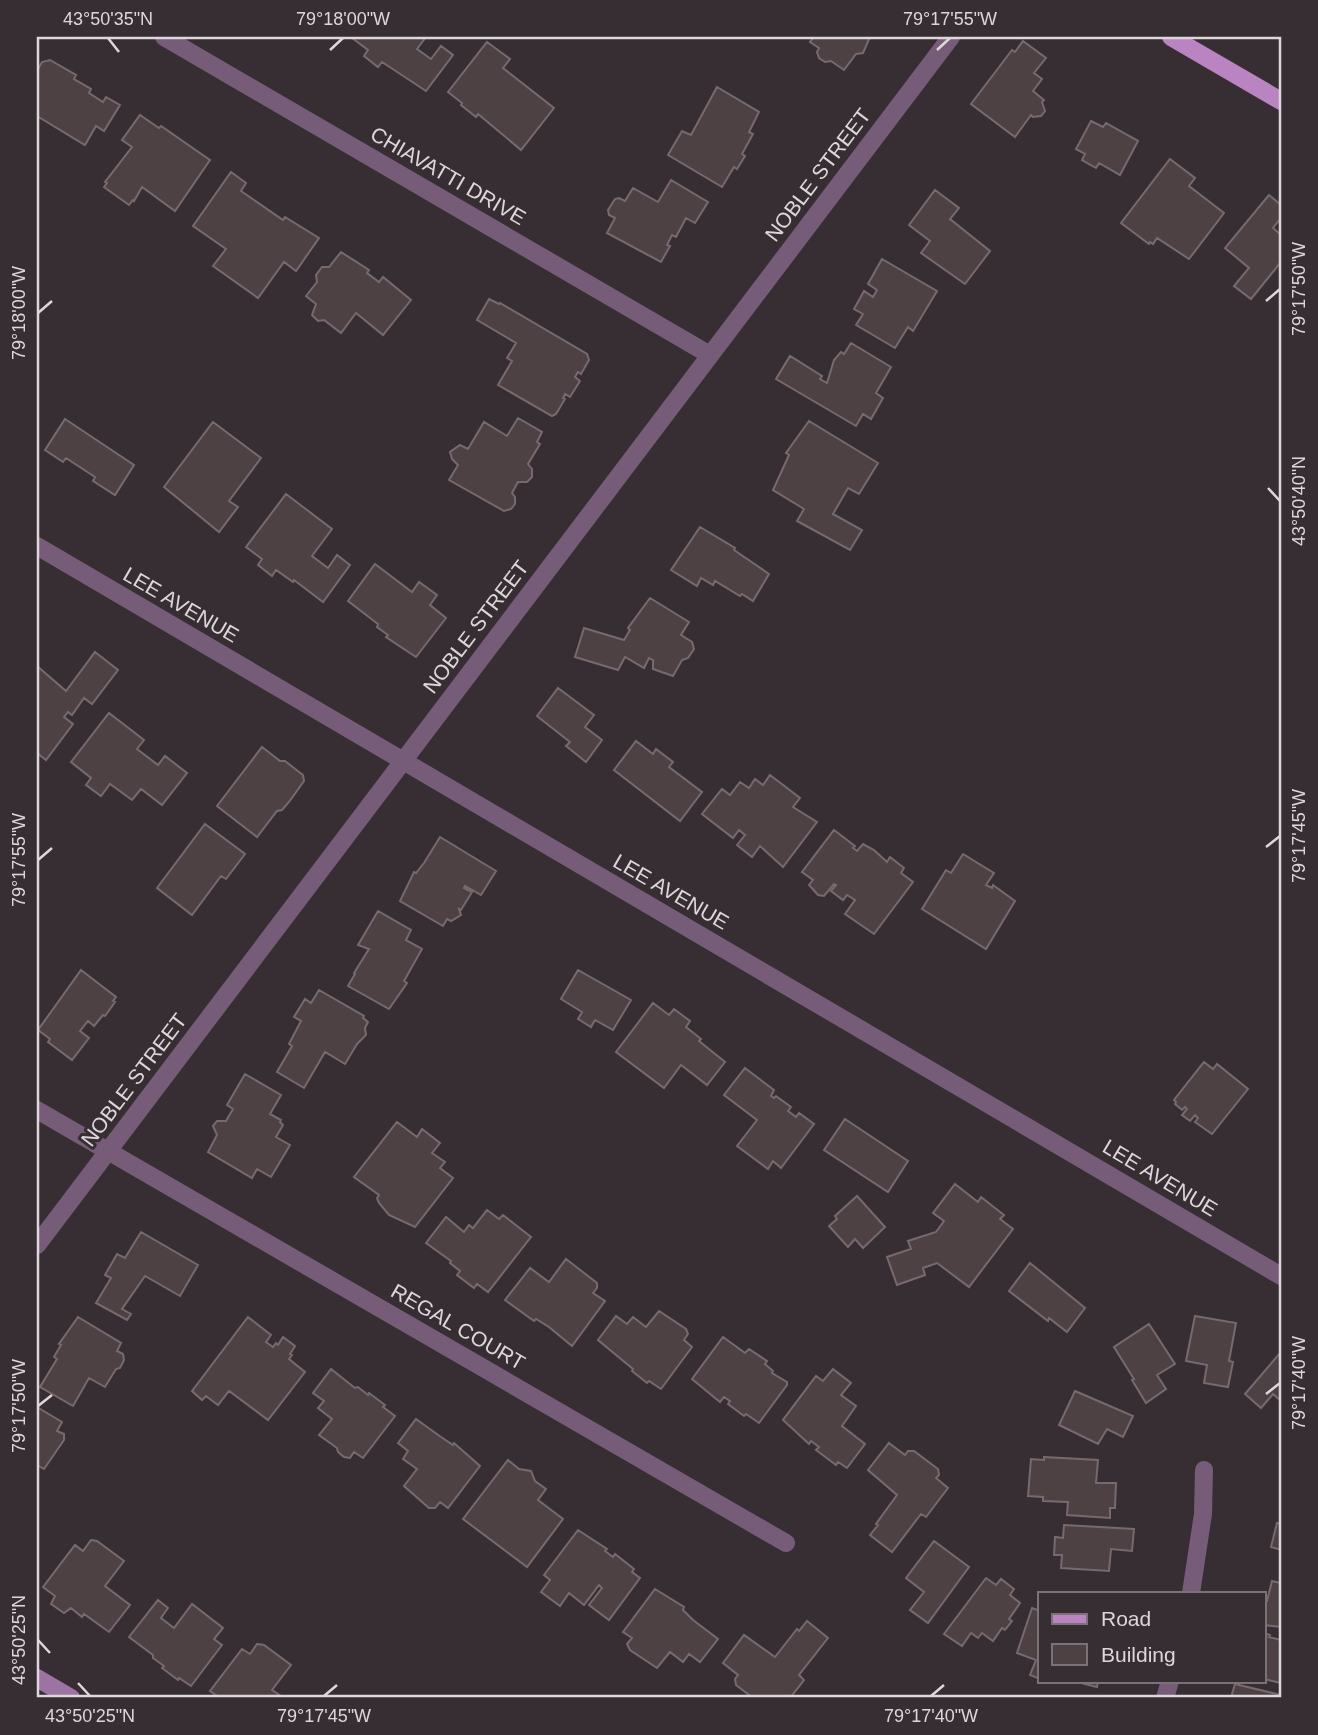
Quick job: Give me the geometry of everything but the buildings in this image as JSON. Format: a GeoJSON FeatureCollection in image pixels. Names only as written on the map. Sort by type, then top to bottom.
{"type":"FeatureCollection","features":[{"type":"Feature","properties":{"kind":"main road"},"geometry":{"type":"LineString","coordinates":[[1171,37],[1281,101]]}},
{"type":"Feature","properties":{"kind":"street","name":"CHIAVATTI DRIVE"},"geometry":{"type":"LineString","coordinates":[[164,37],[710,355]]}},
{"type":"Feature","properties":{"kind":"street","name":"NOBLE STREET"},"geometry":{"type":"LineString","coordinates":[[37,1245],[951,37]]}},
{"type":"Feature","properties":{"kind":"street","name":"LEE AVENUE"},"geometry":{"type":"LineString","coordinates":[[37,546],[1281,1276]]}},
{"type":"Feature","properties":{"kind":"street","name":"REGAL COURT"},"geometry":{"type":"LineString","coordinates":[[37,1110],[786,1543]]}},
{"type":"Feature","properties":{"kind":"street"},"geometry":{"type":"LineString","coordinates":[[1191,1592],[1203,1514],[1204,1470]]}},
{"type":"Feature","properties":{"kind":"street"},"geometry":{"type":"LineString","coordinates":[[37,1678],[71,1698]]}}]}
